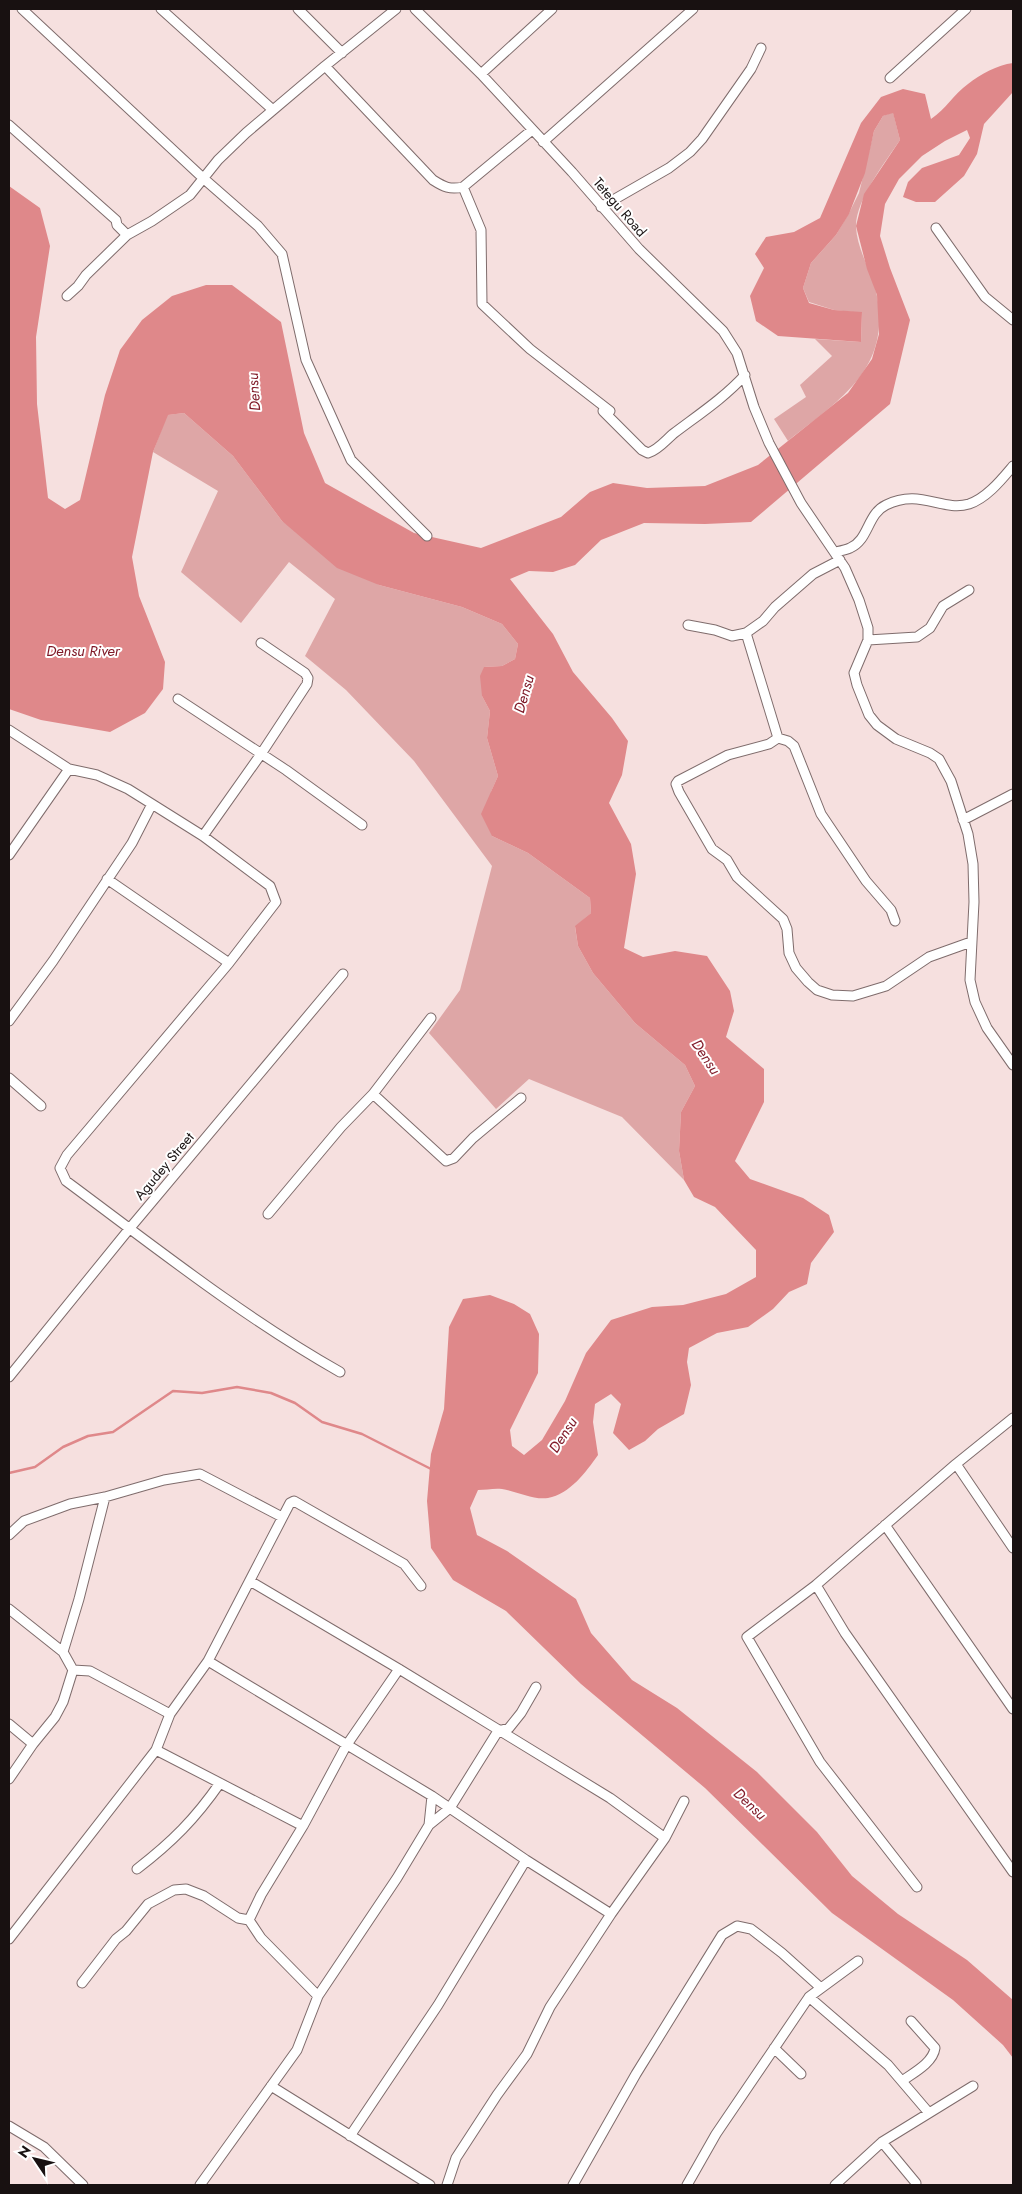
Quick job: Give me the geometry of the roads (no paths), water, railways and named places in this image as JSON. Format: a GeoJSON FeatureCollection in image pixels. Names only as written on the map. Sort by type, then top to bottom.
{"type":"FeatureCollection","features":[{"type":"Feature","properties":{"kind":"street"},"geometry":{"type":"LineString","coordinates":[[22,9],[203,178],[258,226],[282,254],[306,360],[351,460],[427,536]]}},
{"type":"Feature","properties":{"kind":"street"},"geometry":{"type":"LineString","coordinates":[[161,9],[273,110]]}},
{"type":"Feature","properties":{"kind":"street"},"geometry":{"type":"LineString","coordinates":[[298,9],[342,53]]}},
{"type":"Feature","properties":{"kind":"street"},"geometry":{"type":"LineString","coordinates":[[68,296],[86,275],[127,235],[152,221],[190,195],[225,152],[325,66],[396,9]]}},
{"type":"Feature","properties":{"kind":"street","name":"Tetegu Road"},"geometry":{"type":"LineString","coordinates":[[415,9],[481,74],[646,256],[723,331],[738,353],[754,407],[769,443],[801,503],[854,585],[868,628],[868,640]]}},
{"type":"Feature","properties":{"kind":"street"},"geometry":{"type":"LineString","coordinates":[[481,74],[552,9]]}},
{"type":"Feature","properties":{"kind":"street"},"geometry":{"type":"LineString","coordinates":[[542,142],[692,9]]}},
{"type":"Feature","properties":{"kind":"street"},"geometry":{"type":"LineString","coordinates":[[890,78],[966,9]]}},
{"type":"Feature","properties":{"kind":"street"},"geometry":{"type":"LineString","coordinates":[[601,207],[669,168],[690,152],[702,139],[751,69],[761,48]]}},
{"type":"Feature","properties":{"kind":"street"},"geometry":{"type":"LineString","coordinates":[[325,66],[433,180],[444,187],[453,189],[463,187],[532,130]]}},
{"type":"Feature","properties":{"kind":"street"},"geometry":{"type":"LineString","coordinates":[[9,125],[116,220],[117,226],[127,235]]}},
{"type":"Feature","properties":{"kind":"street"},"geometry":{"type":"LineString","coordinates":[[463,187],[481,230],[482,304],[530,349],[607,411],[642,450],[648,453],[654,451],[745,375]]}},
{"type":"Feature","properties":{"kind":"street"},"geometry":{"type":"LineString","coordinates":[[936,228],[985,296],[1013,320]]}},
{"type":"Feature","properties":{"kind":"street"},"geometry":{"type":"LineString","coordinates":[[688,625],[715,630],[732,636],[746,633],[813,574],[837,556],[852,548],[863,538],[876,510],[887,504],[910,498],[957,505],[970,504],[987,492],[1013,466]]}},
{"type":"Feature","properties":{"kind":"street"},"geometry":{"type":"LineString","coordinates":[[969,590],[943,606],[930,628],[916,637],[868,640],[854,673],[856,685],[869,716],[877,726],[896,739],[939,759],[952,781],[973,864],[974,902],[970,942],[970,980],[975,1002],[988,1028],[1013,1064]]}},
{"type":"Feature","properties":{"kind":"street"},"geometry":{"type":"LineString","coordinates":[[746,633],[778,738]]}},
{"type":"Feature","properties":{"kind":"street"},"geometry":{"type":"LineString","coordinates":[[203,836],[261,754],[307,684],[308,678],[305,673],[261,643]]}},
{"type":"Feature","properties":{"kind":"street"},"geometry":{"type":"LineString","coordinates":[[178,699],[286,770],[362,825]]}},
{"type":"Feature","properties":{"kind":"street"},"geometry":{"type":"LineString","coordinates":[[9,730],[69,768],[97,776],[128,789],[203,836],[270,886],[276,902],[229,963],[67,1156],[60,1168],[66,1181],[249,1315],[303,1351],[340,1372]]}},
{"type":"Feature","properties":{"kind":"street"},"geometry":{"type":"LineString","coordinates":[[895,921],[891,910],[866,881],[821,814],[794,746],[788,741],[778,738],[763,746],[728,755],[678,780],[676,784],[694,822],[712,849],[728,860],[736,877],[783,918],[787,929],[789,952],[796,968],[817,990],[832,995],[853,996],[886,986],[929,957],[970,942]]}},
{"type":"Feature","properties":{"kind":"street"},"geometry":{"type":"LineString","coordinates":[[9,855],[69,768]]}},
{"type":"Feature","properties":{"kind":"street"},"geometry":{"type":"LineString","coordinates":[[963,820],[1013,794]]}},
{"type":"Feature","properties":{"kind":"street"},"geometry":{"type":"LineString","coordinates":[[9,1021],[53,961],[132,843],[152,804]]}},
{"type":"Feature","properties":{"kind":"street"},"geometry":{"type":"LineString","coordinates":[[107,879],[229,963]]}},
{"type":"Feature","properties":{"kind":"street","name":"Agudey Street"},"geometry":{"type":"LineString","coordinates":[[11,1371],[343,974]]}},
{"type":"Feature","properties":{"kind":"street"},"geometry":{"type":"LineString","coordinates":[[268,1214],[341,1126],[373,1094],[431,1018]]}},
{"type":"Feature","properties":{"kind":"street"},"geometry":{"type":"LineString","coordinates":[[9,1078],[41,1106]]}},
{"type":"Feature","properties":{"kind":"street"},"geometry":{"type":"LineString","coordinates":[[373,1094],[446,1161],[454,1158],[473,1138],[521,1098]]}},
{"type":"Feature","properties":{"kind":"street"},"geometry":{"type":"LineString","coordinates":[[917,1887],[820,1762],[747,1637],[816,1585],[956,1464],[1013,1418]]}},
{"type":"Feature","properties":{"kind":"street"},"geometry":{"type":"LineString","coordinates":[[956,1464],[1013,1548]]}},
{"type":"Feature","properties":{"kind":"street"},"geometry":{"type":"LineString","coordinates":[[9,1535],[24,1521],[70,1504],[106,1497],[164,1480],[200,1474],[282,1517]]}},
{"type":"Feature","properties":{"kind":"street"},"geometry":{"type":"LineString","coordinates":[[63,1652],[80,1598],[106,1497]]}},
{"type":"Feature","properties":{"kind":"street"},"geometry":{"type":"LineString","coordinates":[[9,1939],[156,1750],[170,1714],[208,1661],[290,1503],[294,1500],[404,1564],[421,1586]]}},
{"type":"Feature","properties":{"kind":"street"},"geometry":{"type":"LineString","coordinates":[[885,1525],[1013,1709]]}},
{"type":"Feature","properties":{"kind":"street"},"geometry":{"type":"LineString","coordinates":[[250,1581],[399,1668],[610,1798],[665,1838]]}},
{"type":"Feature","properties":{"kind":"street"},"geometry":{"type":"LineString","coordinates":[[816,1585],[845,1633],[1013,1872]]}},
{"type":"Feature","properties":{"kind":"street"},"geometry":{"type":"LineString","coordinates":[[9,1610],[63,1652],[73,1670],[63,1702],[55,1717],[32,1744],[9,1779]]}},
{"type":"Feature","properties":{"kind":"street"},"geometry":{"type":"LineString","coordinates":[[208,1661],[346,1746],[432,1796],[526,1860],[611,1914]]}},
{"type":"Feature","properties":{"kind":"street"},"geometry":{"type":"LineString","coordinates":[[249,1920],[261,1895],[303,1826],[346,1746],[399,1668]]}},
{"type":"Feature","properties":{"kind":"street"},"geometry":{"type":"LineString","coordinates":[[73,1670],[90,1671],[170,1714]]}},
{"type":"Feature","properties":{"kind":"street"},"geometry":{"type":"LineString","coordinates":[[200,2185],[296,2050],[318,1996],[429,1825],[450,1808],[498,1730],[509,1728],[521,1713],[536,1686]]}},
{"type":"Feature","properties":{"kind":"street"},"geometry":{"type":"LineString","coordinates":[[9,1724],[32,1744]]}},
{"type":"Feature","properties":{"kind":"street"},"geometry":{"type":"LineString","coordinates":[[156,1750],[303,1826]]}},
{"type":"Feature","properties":{"kind":"street"},"geometry":{"type":"LineString","coordinates":[[137,1869],[172,1841],[201,1810],[220,1783]]}},
{"type":"Feature","properties":{"kind":"street"},"geometry":{"type":"LineString","coordinates":[[429,1825],[432,1796]]}},
{"type":"Feature","properties":{"kind":"street"},"geometry":{"type":"LineString","coordinates":[[447,2185],[456,2158],[497,2095],[527,2054],[550,2007],[611,1914],[665,1838],[684,1801]]}},
{"type":"Feature","properties":{"kind":"street"},"geometry":{"type":"LineString","coordinates":[[350,2136],[438,2005],[526,1860]]}},
{"type":"Feature","properties":{"kind":"street"},"geometry":{"type":"LineString","coordinates":[[82,1983],[116,1939],[126,1931],[148,1904],[174,1890],[186,1888],[204,1896],[238,1918],[249,1920],[262,1938],[318,1996]]}},
{"type":"Feature","properties":{"kind":"street"},"geometry":{"type":"LineString","coordinates":[[573,2185],[636,2074],[722,1935],[737,1926],[751,1929],[782,1953],[821,1988]]}},
{"type":"Feature","properties":{"kind":"street"},"geometry":{"type":"LineString","coordinates":[[687,2185],[716,2134],[809,1997],[858,1961]]}},
{"type":"Feature","properties":{"kind":"street"},"geometry":{"type":"LineString","coordinates":[[809,1997],[888,2064],[930,2113]]}},
{"type":"Feature","properties":{"kind":"street"},"geometry":{"type":"LineString","coordinates":[[902,2081],[922,2066],[934,2054],[935,2048],[911,2021]]}},
{"type":"Feature","properties":{"kind":"street"},"geometry":{"type":"LineString","coordinates":[[774,2048],[801,2074]]}},
{"type":"Feature","properties":{"kind":"street"},"geometry":{"type":"LineString","coordinates":[[271,2086],[287,2098],[430,2185]]}},
{"type":"Feature","properties":{"kind":"street"},"geometry":{"type":"LineString","coordinates":[[835,2185],[882,2142],[973,2086]]}},
{"type":"Feature","properties":{"kind":"street"},"geometry":{"type":"LineString","coordinates":[[262,2097],[287,2098]]}},
{"type":"Feature","properties":{"kind":"street"},"geometry":{"type":"LineString","coordinates":[[9,2126],[44,2148],[83,2185]]}},
{"type":"Feature","properties":{"kind":"street"},"geometry":{"type":"LineString","coordinates":[[882,2142],[916,2183]]}},
{"type":"Feature","properties":{"kind":"water"},"geometry":{"type":"Polygon","coordinates":[[[1013,63],[1013,92],[984,124],[977,154],[964,176],[935,202],[916,202],[903,197],[908,182],[922,168],[959,155],[970,138],[967,130],[922,156],[899,179],[885,204],[880,236],[910,320],[890,404],[751,522],[705,524],[644,523],[601,540],[575,565],[553,572],[529,571],[510,579],[553,634],[573,672],[612,718],[628,741],[622,775],[609,803],[631,844],[636,874],[624,948],[643,957],[675,951],[707,956],[730,991],[734,1011],[726,1037],[764,1069],[764,1102],[735,1161],[750,1179],[803,1198],[829,1215],[834,1232],[811,1263],[807,1284],[789,1292],[773,1309],[748,1327],[717,1333],[689,1348],[687,1362],[691,1385],[684,1414],[658,1429],[645,1441],[629,1450],[613,1433],[621,1404],[611,1394],[595,1404],[593,1422],[598,1455],[583,1475],[570,1487],[556,1496],[548,1498],[530,1497],[502,1489],[478,1490],[470,1508],[477,1535],[507,1551],[576,1599],[591,1633],[632,1680],[677,1708],[757,1772],[817,1832],[852,1876],[898,1914],[967,1960],[1013,2000],[1013,2058],[1003,2045],[953,2000],[832,1913],[705,1788],[581,1684],[506,1611],[453,1580],[431,1548],[427,1501],[431,1454],[444,1409],[449,1327],[463,1299],[490,1295],[514,1304],[530,1314],[539,1334],[538,1373],[510,1430],[512,1446],[524,1455],[542,1440],[565,1401],[586,1353],[611,1320],[652,1307],[683,1305],[726,1294],[756,1277],[756,1250],[715,1207],[694,1197],[684,1180],[679,1151],[681,1112],[695,1086],[685,1065],[635,1023],[593,973],[578,946],[575,926],[591,913],[590,898],[528,853],[492,836],[481,814],[498,776],[487,738],[490,711],[482,696],[480,676],[484,667],[502,666],[515,659],[518,644],[502,624],[462,607],[379,585],[337,568],[282,521],[233,456],[184,413],[168,415],[153,452],[132,557],[139,596],[165,662],[163,689],[145,713],[110,732],[41,720],[9,709],[9,186],[40,208],[50,246],[36,337],[37,404],[48,498],[65,509],[80,500],[105,395],[120,350],[142,320],[172,296],[206,285],[232,285],[281,322],[304,433],[325,483],[414,533],[481,548],[561,517],[590,492],[613,483],[647,488],[705,486],[758,465],[848,393],[872,359],[879,334],[877,295],[867,269],[856,226],[864,194],[900,140],[893,113],[883,116],[874,131],[865,173],[849,214],[836,235],[811,263],[803,288],[809,303],[834,310],[862,312],[861,342],[778,336],[756,321],[750,296],[764,268],[755,254],[766,237],[794,232],[820,218],[861,123],[881,97],[903,89],[925,94],[931,119],[973,80],[995,68],[1013,63]]]}},
{"type":"Feature","properties":{"kind":"waterway"},"geometry":{"type":"LineString","coordinates":[[9,1473],[35,1467],[63,1447],[88,1436],[113,1432],[173,1391],[202,1393],[237,1387],[271,1393],[295,1403],[322,1422],[362,1434],[433,1470]]}},
{"type":"Feature","properties":{"kind":"water label","name":"Densu"},"geometry":{"type":"Point","coordinates":[254,392]}},
{"type":"Feature","properties":{"kind":"water label","name":"Densu River"},"geometry":{"type":"Point","coordinates":[83,651]}},
{"type":"Feature","properties":{"kind":"water label","name":"Densu"},"geometry":{"type":"Point","coordinates":[524,694]}},
{"type":"Feature","properties":{"kind":"water label","name":"Densu"},"geometry":{"type":"Point","coordinates":[706,1057]}},
{"type":"Feature","properties":{"kind":"water label","name":"Densu"},"geometry":{"type":"Point","coordinates":[563,1435]}},
{"type":"Feature","properties":{"kind":"water label","name":"Densu"},"geometry":{"type":"Point","coordinates":[750,1804]}}]}
